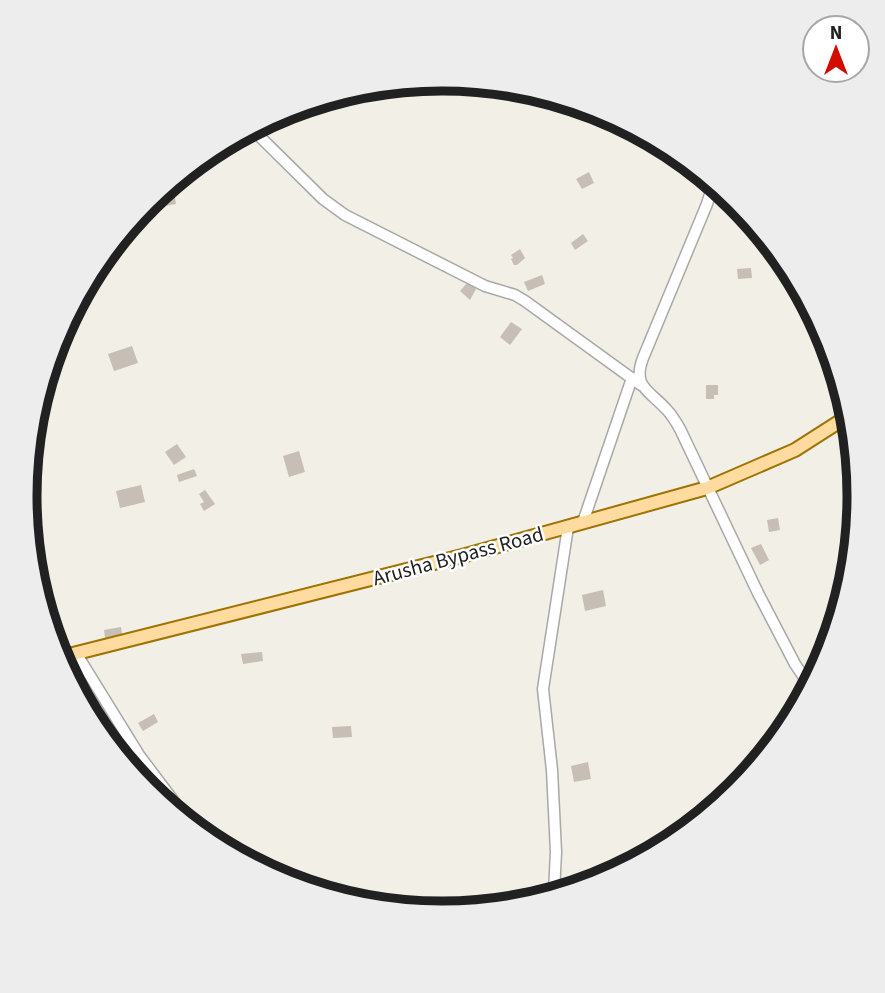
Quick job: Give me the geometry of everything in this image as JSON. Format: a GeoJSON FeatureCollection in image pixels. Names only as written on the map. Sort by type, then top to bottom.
{"type":"FeatureCollection","features":[{"type":"Feature","properties":{"kind":"main road","name":"Arusha Bypass Road"},"geometry":{"type":"LineString","coordinates":[[69,655],[462,556],[707,488],[795,450],[841,421]]}},
{"type":"Feature","properties":{"kind":"street"},"geometry":{"type":"LineString","coordinates":[[258,135],[323,199],[345,215],[485,286],[515,295],[525,301],[632,378],[669,411],[783,642],[805,678]]}},
{"type":"Feature","properties":{"kind":"street"},"geometry":{"type":"LineString","coordinates":[[641,385],[638,371],[711,192]]}},
{"type":"Feature","properties":{"kind":"street"},"geometry":{"type":"LineString","coordinates":[[583,522],[632,378]]}},
{"type":"Feature","properties":{"kind":"street"},"geometry":{"type":"LineString","coordinates":[[554,886],[556,852],[552,770],[543,689],[568,527]]}},
{"type":"Feature","properties":{"kind":"street"},"geometry":{"type":"LineString","coordinates":[[76,653],[147,766],[172,799]]}},
{"type":"Feature","properties":{"kind":"street"},"geometry":{"type":"LineString","coordinates":[[144,771],[147,766]]}},
{"type":"Feature","properties":{"kind":"building"},"geometry":{"type":"Polygon","coordinates":[[[589,172],[594,183],[582,189],[576,179],[589,172]]]}},
{"type":"Feature","properties":{"kind":"building"},"geometry":{"type":"Polygon","coordinates":[[[174,192],[176,204],[165,206],[164,202],[174,192]]]}},
{"type":"Feature","properties":{"kind":"building"},"geometry":{"type":"Polygon","coordinates":[[[583,234],[588,241],[575,250],[571,243],[583,234]]]}},
{"type":"Feature","properties":{"kind":"building"},"geometry":{"type":"Polygon","coordinates":[[[520,249],[525,258],[514,265],[511,255],[520,249]]]}},
{"type":"Feature","properties":{"kind":"building"},"geometry":{"type":"Polygon","coordinates":[[[751,268],[752,278],[738,279],[737,269],[751,268]]]}},
{"type":"Feature","properties":{"kind":"building"},"geometry":{"type":"Polygon","coordinates":[[[542,275],[545,284],[528,291],[524,282],[542,275]]]}},
{"type":"Feature","properties":{"kind":"building"},"geometry":{"type":"Polygon","coordinates":[[[468,282],[476,289],[470,300],[460,291],[468,282]]]}},
{"type":"Feature","properties":{"kind":"building"},"geometry":{"type":"Polygon","coordinates":[[[511,322],[522,329],[510,345],[500,337],[511,322]]]}},
{"type":"Feature","properties":{"kind":"building"},"geometry":{"type":"Polygon","coordinates":[[[132,346],[138,363],[114,371],[108,354],[132,346]]]}},
{"type":"Feature","properties":{"kind":"building"},"geometry":{"type":"Polygon","coordinates":[[[706,385],[718,385],[718,395],[714,395],[714,399],[706,399],[706,385]]]}},
{"type":"Feature","properties":{"kind":"building"},"geometry":{"type":"Polygon","coordinates":[[[177,444],[186,457],[174,465],[165,452],[177,444]]]}},
{"type":"Feature","properties":{"kind":"building"},"geometry":{"type":"Polygon","coordinates":[[[299,451],[305,472],[289,477],[283,456],[299,451]]]}},
{"type":"Feature","properties":{"kind":"building"},"geometry":{"type":"Polygon","coordinates":[[[194,469],[197,476],[179,482],[177,475],[194,469]]]}},
{"type":"Feature","properties":{"kind":"building"},"geometry":{"type":"Polygon","coordinates":[[[141,485],[145,502],[120,508],[116,491],[141,485]]]}},
{"type":"Feature","properties":{"kind":"building"},"geometry":{"type":"Polygon","coordinates":[[[205,490],[215,504],[204,511],[200,504],[204,502],[199,494],[205,490]]]}},
{"type":"Feature","properties":{"kind":"building"},"geometry":{"type":"Polygon","coordinates":[[[778,518],[780,530],[769,532],[767,520],[778,518]]]}},
{"type":"Feature","properties":{"kind":"building"},"geometry":{"type":"Polygon","coordinates":[[[761,544],[769,560],[760,565],[751,548],[761,544]]]}},
{"type":"Feature","properties":{"kind":"building"},"geometry":{"type":"Polygon","coordinates":[[[603,590],[606,606],[585,611],[582,595],[603,590]]]}},
{"type":"Feature","properties":{"kind":"building"},"geometry":{"type":"Polygon","coordinates":[[[121,627],[122,634],[105,638],[104,630],[121,627]]]}},
{"type":"Feature","properties":{"kind":"building"},"geometry":{"type":"Polygon","coordinates":[[[262,652],[263,661],[243,664],[241,654],[262,652]]]}},
{"type":"Feature","properties":{"kind":"building"},"geometry":{"type":"Polygon","coordinates":[[[154,714],[158,722],[143,731],[138,723],[154,714]]]}},
{"type":"Feature","properties":{"kind":"building"},"geometry":{"type":"Polygon","coordinates":[[[351,726],[352,737],[333,738],[332,727],[351,726]]]}},
{"type":"Feature","properties":{"kind":"building"},"geometry":{"type":"Polygon","coordinates":[[[588,762],[591,779],[574,782],[571,766],[588,762]]]}}]}
